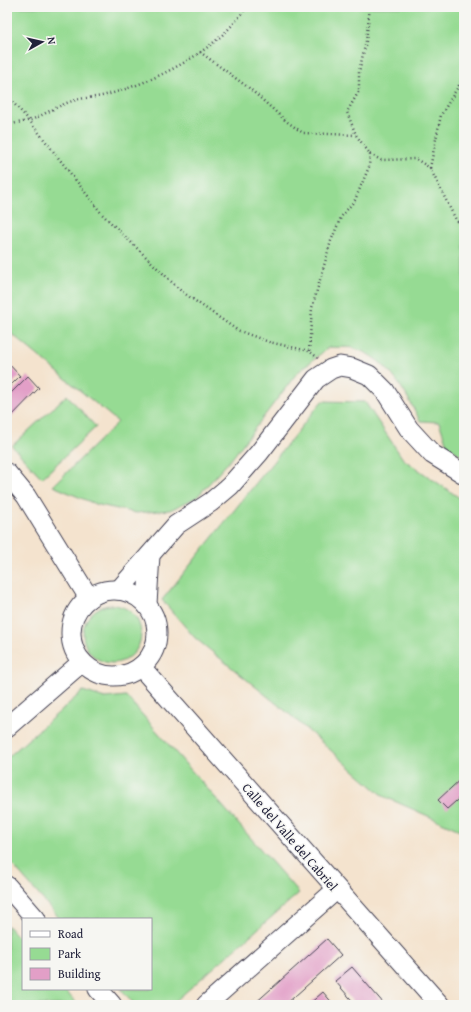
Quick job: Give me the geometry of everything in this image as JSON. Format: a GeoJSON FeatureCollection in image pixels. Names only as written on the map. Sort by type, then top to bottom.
{"type":"FeatureCollection","features":[{"type":"Feature","properties":{"kind":"street"},"geometry":{"type":"LineString","coordinates":[[119,590],[176,525],[211,502],[230,486],[259,453],[316,379],[331,369],[340,366],[352,368],[369,375],[385,391],[409,429],[432,454],[464,474]]}},
{"type":"Feature","properties":{"kind":"street"},"geometry":{"type":"LineString","coordinates":[[7,474],[26,496],[89,598]]}},
{"type":"Feature","properties":{"kind":"street"},"geometry":{"type":"LineString","coordinates":[[147,604],[150,555]]}},
{"type":"Feature","properties":{"kind":"street"},"geometry":{"type":"LineString","coordinates":[[106,590],[119,590],[134,594],[147,604],[156,619],[158,636],[154,652],[141,667],[129,674],[112,677],[95,673],[82,662],[74,649],[71,633],[74,618],[82,604],[89,598],[106,590]]}},
{"type":"Feature","properties":{"kind":"street"},"geometry":{"type":"LineString","coordinates":[[7,727],[82,662]]}},
{"type":"Feature","properties":{"kind":"street","name":"Calle del Valle del Cabriel"},"geometry":{"type":"LineString","coordinates":[[141,667],[336,890],[440,1005]]}},
{"type":"Feature","properties":{"kind":"street"},"geometry":{"type":"LineString","coordinates":[[7,886],[35,918]]}},
{"type":"Feature","properties":{"kind":"street"},"geometry":{"type":"LineString","coordinates":[[206,1005],[336,890]]}},
{"type":"Feature","properties":{"kind":"street"},"geometry":{"type":"LineString","coordinates":[[99,990],[112,1005]]}},
{"type":"Feature","properties":{"kind":"path"},"geometry":{"type":"LineString","coordinates":[[7,125],[29,120],[76,100],[104,96],[160,75],[200,52],[225,33],[239,18],[246,7]]}},
{"type":"Feature","properties":{"kind":"path"},"geometry":{"type":"LineString","coordinates":[[370,7],[366,41],[359,72],[359,91],[347,112],[356,135],[370,154],[381,160],[416,159],[430,168],[456,220],[464,228]]}},
{"type":"Feature","properties":{"kind":"path"},"geometry":{"type":"LineString","coordinates":[[200,52],[249,88],[286,121],[303,133],[356,135]]}},
{"type":"Feature","properties":{"kind":"path"},"geometry":{"type":"LineString","coordinates":[[430,168],[441,115],[464,78]]}},
{"type":"Feature","properties":{"kind":"path"},"geometry":{"type":"LineString","coordinates":[[7,96],[29,120],[102,214],[181,291],[237,330],[269,342],[309,351],[331,369]]}},
{"type":"Feature","properties":{"kind":"path"},"geometry":{"type":"LineString","coordinates":[[309,351],[312,308],[331,241],[341,217],[355,200],[369,166],[370,154]]}},
{"type":"Feature","properties":{"kind":"green space"},"geometry":{"type":"Polygon","coordinates":[[[7,7],[464,7],[464,458],[447,445],[439,422],[420,421],[409,399],[395,379],[378,361],[368,354],[353,348],[329,347],[297,373],[233,457],[197,497],[170,510],[136,513],[95,504],[53,486],[118,422],[7,330],[7,7]]]}},
{"type":"Feature","properties":{"kind":"green space"},"geometry":{"type":"Polygon","coordinates":[[[67,395],[96,427],[42,478],[12,446],[67,395]]]}},
{"type":"Feature","properties":{"kind":"green space"},"geometry":{"type":"Polygon","coordinates":[[[322,401],[365,402],[403,459],[464,501],[464,832],[383,796],[288,713],[195,638],[162,600],[322,401]]]}},
{"type":"Feature","properties":{"kind":"green space"},"geometry":{"type":"Polygon","coordinates":[[[106,605],[118,605],[133,613],[141,628],[141,640],[133,655],[118,663],[106,663],[91,655],[83,640],[83,628],[91,613],[106,605]]]}},
{"type":"Feature","properties":{"kind":"green space"},"geometry":{"type":"Polygon","coordinates":[[[83,691],[105,698],[126,696],[299,893],[171,1005],[135,1005],[122,990],[152,990],[152,918],[59,918],[7,859],[7,758],[83,691]]]}},
{"type":"Feature","properties":{"kind":"green space"},"geometry":{"type":"Polygon","coordinates":[[[7,925],[22,942],[22,990],[65,990],[78,1005],[7,1005],[7,925]]]}},
{"type":"Feature","properties":{"kind":"building"},"geometry":{"type":"Polygon","coordinates":[[[7,362],[20,376],[7,389],[7,362]]]}},
{"type":"Feature","properties":{"kind":"building"},"geometry":{"type":"Polygon","coordinates":[[[28,376],[39,388],[7,421],[7,397],[28,376]]]}},
{"type":"Feature","properties":{"kind":"building"},"geometry":{"type":"Polygon","coordinates":[[[464,776],[464,794],[447,809],[438,800],[464,776]]]}},
{"type":"Feature","properties":{"kind":"building"},"geometry":{"type":"Polygon","coordinates":[[[327,939],[341,955],[285,1005],[253,1005],[327,939]]]}},
{"type":"Feature","properties":{"kind":"building"},"geometry":{"type":"Polygon","coordinates":[[[352,967],[385,1005],[356,1005],[335,981],[352,967]]]}},
{"type":"Feature","properties":{"kind":"building"},"geometry":{"type":"Polygon","coordinates":[[[323,992],[334,1005],[308,1005],[323,992]]]}}]}
